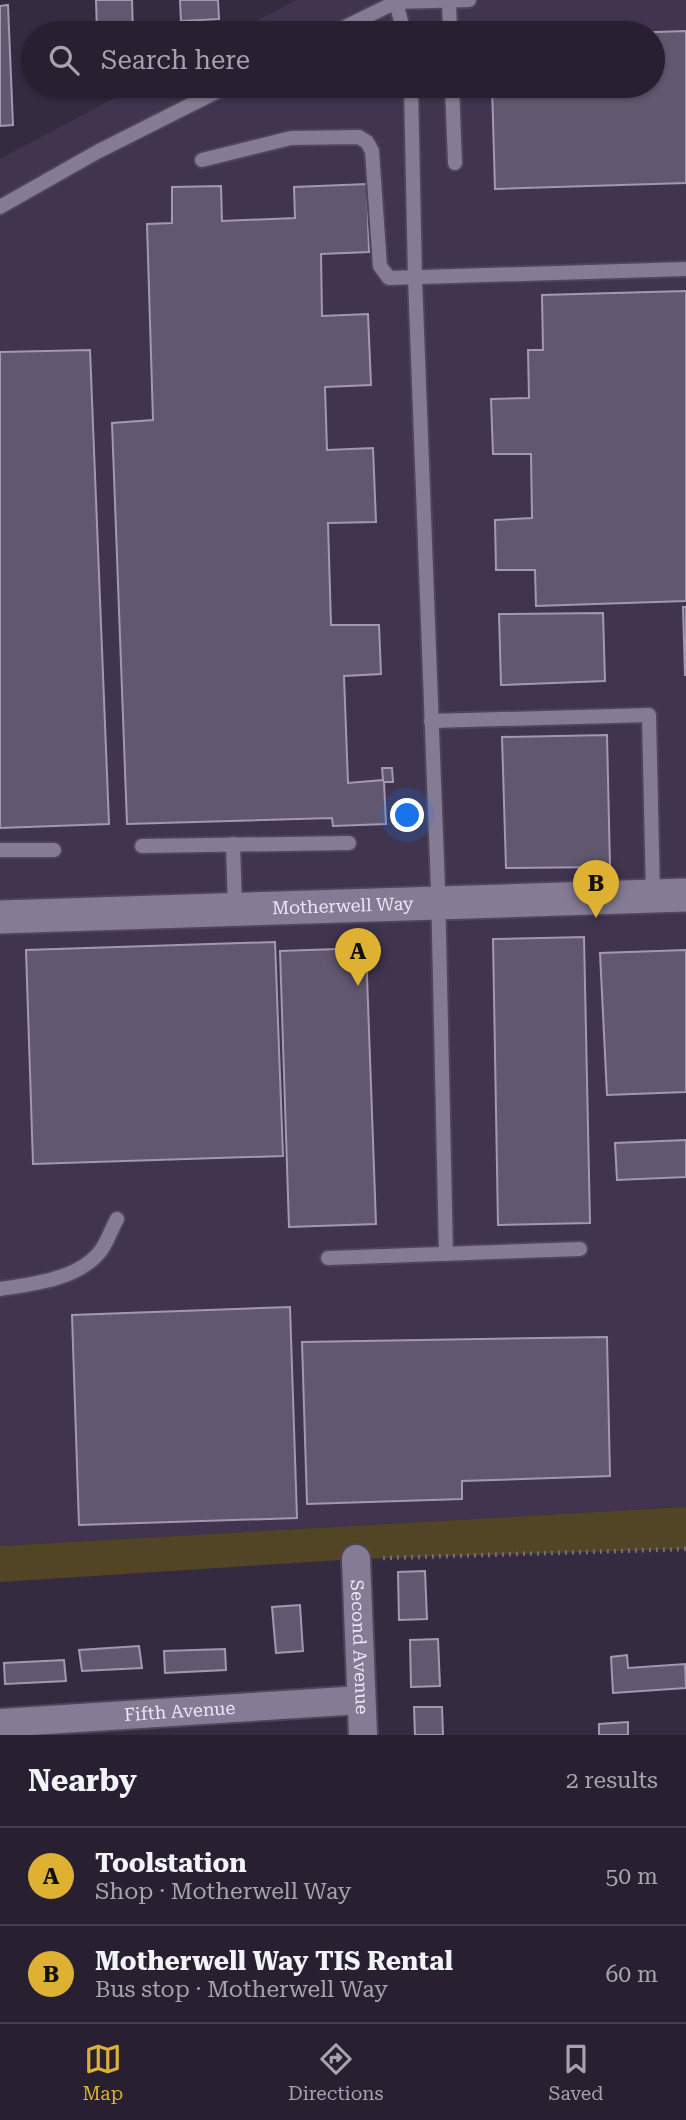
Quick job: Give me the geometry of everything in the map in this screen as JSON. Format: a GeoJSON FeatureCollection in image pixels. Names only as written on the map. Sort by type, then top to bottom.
{"type":"FeatureCollection","features":[{"type":"Feature","properties":{"kind":"street","name":"Motherwell Way"},"geometry":{"type":"LineString","coordinates":[[0,917],[686,895]]}},
{"type":"Feature","properties":{"kind":"street","name":"Second Avenue"},"geometry":{"type":"LineString","coordinates":[[356,1559],[363,1735]]}},
{"type":"Feature","properties":{"kind":"street","name":"Fifth Avenue"},"geometry":{"type":"LineString","coordinates":[[0,1723],[361,1700]]}},
{"type":"Feature","properties":{"kind":"lane"},"geometry":{"type":"LineString","coordinates":[[357,21],[396,2],[469,0]]}},
{"type":"Feature","properties":{"kind":"lane"},"geometry":{"type":"LineString","coordinates":[[449,1],[450,21]]}},
{"type":"Feature","properties":{"kind":"lane"},"geometry":{"type":"LineString","coordinates":[[396,2],[401,21]]}},
{"type":"Feature","properties":{"kind":"lane"},"geometry":{"type":"LineString","coordinates":[[0,207],[107,147],[204,98]]}},
{"type":"Feature","properties":{"kind":"lane"},"geometry":{"type":"LineString","coordinates":[[411,98],[415,278],[438,903],[446,1254]]}},
{"type":"Feature","properties":{"kind":"lane"},"geometry":{"type":"LineString","coordinates":[[453,98],[455,163]]}},
{"type":"Feature","properties":{"kind":"lane"},"geometry":{"type":"LineString","coordinates":[[202,160],[291,138],[359,137],[367,142],[372,151],[380,266],[389,278],[686,269]]}},
{"type":"Feature","properties":{"kind":"lane"},"geometry":{"type":"LineString","coordinates":[[431,721],[649,715],[653,896]]}},
{"type":"Feature","properties":{"kind":"lane"},"geometry":{"type":"LineString","coordinates":[[142,846],[349,842]]}},
{"type":"Feature","properties":{"kind":"lane"},"geometry":{"type":"LineString","coordinates":[[233,844],[235,908]]}},
{"type":"Feature","properties":{"kind":"lane"},"geometry":{"type":"LineString","coordinates":[[0,850],[54,850]]}},
{"type":"Feature","properties":{"kind":"lane"},"geometry":{"type":"LineString","coordinates":[[0,1289],[39,1283],[74,1271],[101,1250],[117,1219]]}},
{"type":"Feature","properties":{"kind":"lane"},"geometry":{"type":"LineString","coordinates":[[328,1258],[580,1249]]}},
{"type":"Feature","properties":{"kind":"path"},"geometry":{"type":"LineString","coordinates":[[356,1559],[686,1549]]}},
{"type":"Feature","properties":{"kind":"shaded area"},"geometry":{"type":"Polygon","coordinates":[[[296,0],[686,0],[686,1507],[0,1546],[0,159],[114,98],[665,98],[665,21],[257,21],[296,0]]]}},
{"type":"Feature","properties":{"kind":"shaded area"},"geometry":{"type":"Polygon","coordinates":[[[686,1507],[686,1549],[356,1559],[0,1582],[0,1546],[686,1507]]]}},
{"type":"Feature","properties":{"kind":"building"},"geometry":{"type":"Polygon","coordinates":[[[96,0],[132,0],[133,21],[97,21],[96,0]]]}},
{"type":"Feature","properties":{"kind":"building"},"geometry":{"type":"Polygon","coordinates":[[[180,0],[218,0],[219,19],[181,21],[180,0]]]}},
{"type":"Feature","properties":{"kind":"building"},"geometry":{"type":"Polygon","coordinates":[[[8,5],[13,125],[0,126],[0,6],[8,5]]]}},
{"type":"Feature","properties":{"kind":"building"},"geometry":{"type":"Polygon","coordinates":[[[686,31],[686,183],[495,189],[492,98],[665,98],[665,32],[686,31]]]}},
{"type":"Feature","properties":{"kind":"building"},"geometry":{"type":"Polygon","coordinates":[[[367,184],[369,252],[321,254],[322,316],[368,314],[371,385],[325,387],[327,450],[373,448],[376,522],[328,523],[331,625],[379,625],[381,674],[344,676],[348,783],[383,780],[382,768],[392,768],[393,782],[384,782],[386,824],[333,826],[332,818],[127,824],[112,423],[153,420],[147,224],[172,223],[172,187],[221,186],[222,221],[295,218],[294,187],[367,184]]]}},
{"type":"Feature","properties":{"kind":"building"},"geometry":{"type":"Polygon","coordinates":[[[686,291],[686,601],[536,606],[535,570],[496,570],[495,520],[532,518],[531,454],[493,454],[491,399],[529,398],[528,350],[543,350],[542,295],[686,291]]]}},
{"type":"Feature","properties":{"kind":"building"},"geometry":{"type":"Polygon","coordinates":[[[90,350],[109,824],[0,828],[0,352],[90,350]]]}},
{"type":"Feature","properties":{"kind":"building"},"geometry":{"type":"Polygon","coordinates":[[[683,607],[686,607],[686,675],[685,675],[683,607]]]}},
{"type":"Feature","properties":{"kind":"building"},"geometry":{"type":"Polygon","coordinates":[[[603,613],[605,681],[501,685],[499,614],[603,613]]]}},
{"type":"Feature","properties":{"kind":"building"},"geometry":{"type":"Polygon","coordinates":[[[607,735],[610,867],[506,868],[502,737],[607,735]]]}},
{"type":"Feature","properties":{"kind":"building"},"geometry":{"type":"Polygon","coordinates":[[[584,937],[590,1223],[498,1225],[493,939],[584,937]]]}},
{"type":"Feature","properties":{"kind":"building"},"geometry":{"type":"Polygon","coordinates":[[[275,942],[283,1156],[33,1164],[26,950],[275,942]]]}},
{"type":"Feature","properties":{"kind":"building"},"geometry":{"type":"Polygon","coordinates":[[[366,948],[376,1224],[289,1227],[280,951],[366,948]]]}},
{"type":"Feature","properties":{"kind":"building"},"geometry":{"type":"Polygon","coordinates":[[[686,950],[686,1092],[607,1095],[600,953],[686,950]]]}},
{"type":"Feature","properties":{"kind":"building"},"geometry":{"type":"Polygon","coordinates":[[[686,1140],[686,1177],[617,1180],[615,1143],[686,1140]]]}},
{"type":"Feature","properties":{"kind":"building"},"geometry":{"type":"Polygon","coordinates":[[[290,1307],[297,1518],[79,1525],[72,1315],[290,1307]]]}},
{"type":"Feature","properties":{"kind":"building"},"geometry":{"type":"Polygon","coordinates":[[[607,1337],[610,1476],[462,1481],[462,1499],[307,1504],[302,1342],[607,1337]]]}},
{"type":"Feature","properties":{"kind":"building"},"geometry":{"type":"Polygon","coordinates":[[[425,1571],[427,1619],[399,1620],[398,1572],[425,1571]]]}},
{"type":"Feature","properties":{"kind":"building"},"geometry":{"type":"Polygon","coordinates":[[[300,1605],[303,1651],[276,1653],[272,1607],[300,1605]]]}},
{"type":"Feature","properties":{"kind":"building"},"geometry":{"type":"Polygon","coordinates":[[[438,1639],[440,1686],[411,1687],[410,1640],[438,1639]]]}},
{"type":"Feature","properties":{"kind":"building"},"geometry":{"type":"Polygon","coordinates":[[[139,1646],[142,1668],[82,1671],[79,1650],[139,1646]]]}},
{"type":"Feature","properties":{"kind":"building"},"geometry":{"type":"Polygon","coordinates":[[[225,1649],[226,1670],[165,1673],[164,1651],[225,1649]]]}},
{"type":"Feature","properties":{"kind":"building"},"geometry":{"type":"Polygon","coordinates":[[[627,1655],[628,1668],[685,1664],[686,1688],[613,1693],[611,1657],[627,1655]]]}},
{"type":"Feature","properties":{"kind":"building"},"geometry":{"type":"Polygon","coordinates":[[[64,1660],[66,1681],[5,1684],[4,1663],[64,1660]]]}},
{"type":"Feature","properties":{"kind":"building"},"geometry":{"type":"Polygon","coordinates":[[[414,1707],[442,1707],[443,1735],[415,1735],[414,1707]]]}},
{"type":"Feature","properties":{"kind":"building"},"geometry":{"type":"Polygon","coordinates":[[[628,1722],[628,1735],[599,1735],[599,1724],[628,1722]]]}},
{"type":"Feature","properties":{"kind":"place","name":"Motherwell Way TIS Rental"},"geometry":{"type":"Point","coordinates":[596,918]}},
{"type":"Feature","properties":{"kind":"place","name":"Toolstation"},"geometry":{"type":"Point","coordinates":[358,986]}}]}
